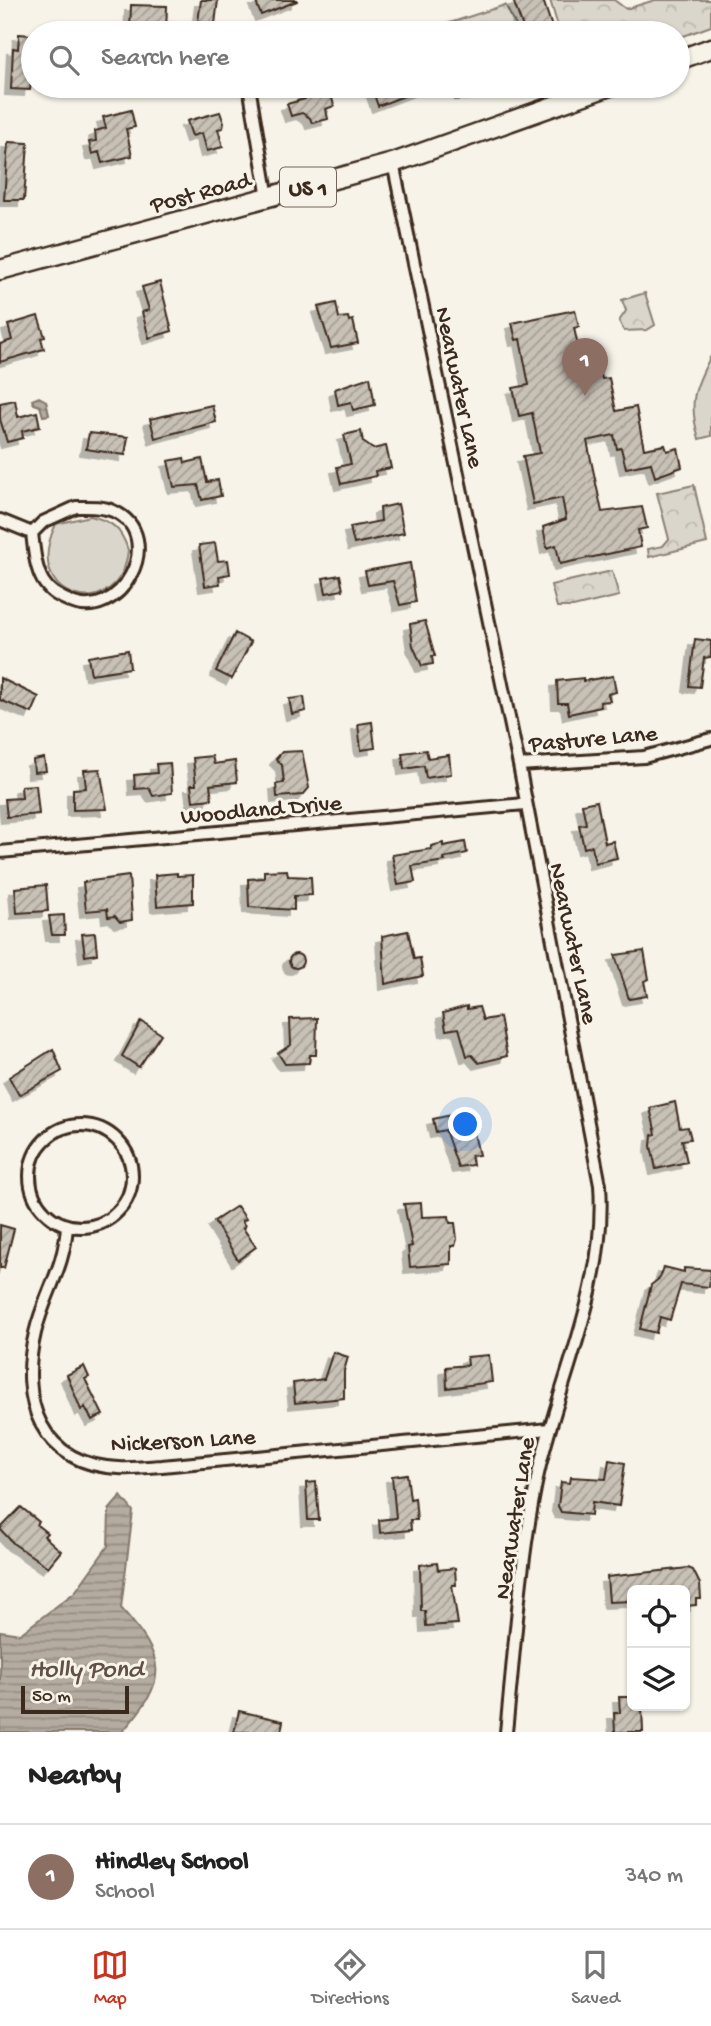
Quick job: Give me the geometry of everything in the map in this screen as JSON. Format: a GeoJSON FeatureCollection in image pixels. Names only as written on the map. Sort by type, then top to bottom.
{"type":"FeatureCollection","features":[{"type":"Feature","properties":{"kind":"main road"},"geometry":{"type":"LineString","coordinates":[[690,56],[711,48]]}},
{"type":"Feature","properties":{"kind":"main road","name":"Post Road"},"geometry":{"type":"LineString","coordinates":[[0,270],[394,163],[576,98]]}},
{"type":"Feature","properties":{"kind":"street"},"geometry":{"type":"LineString","coordinates":[[251,98],[268,198]]}},
{"type":"Feature","properties":{"kind":"street","name":"Nearwater Lane"},"geometry":{"type":"LineString","coordinates":[[394,163],[519,765],[595,1150],[603,1218],[600,1254],[590,1298],[549,1429],[529,1523],[506,1732]]}},
{"type":"Feature","properties":{"kind":"street"},"geometry":{"type":"LineString","coordinates":[[76,507],[114,511],[125,519],[134,532],[138,550],[136,564],[127,585],[113,597],[94,605],[73,603],[50,592],[41,578],[32,533],[43,522],[76,507]]}},
{"type":"Feature","properties":{"kind":"street"},"geometry":{"type":"LineString","coordinates":[[0,520],[32,533]]}},
{"type":"Feature","properties":{"kind":"street","name":"Pasture Lane"},"geometry":{"type":"LineString","coordinates":[[519,765],[644,757],[711,740]]}},
{"type":"Feature","properties":{"kind":"street","name":"Woodland Drive"},"geometry":{"type":"LineString","coordinates":[[0,852],[525,804]]}},
{"type":"Feature","properties":{"kind":"street"},"geometry":{"type":"LineString","coordinates":[[73,1126],[90,1126],[107,1132],[125,1150],[132,1174],[130,1191],[111,1218],[98,1225],[67,1225],[51,1218],[39,1206],[32,1190],[32,1165],[43,1142],[57,1131],[73,1126]]}},
{"type":"Feature","properties":{"kind":"street","name":"Nickerson Lane"},"geometry":{"type":"LineString","coordinates":[[67,1225],[66,1251],[36,1330],[29,1388],[44,1432],[56,1446],[74,1456],[118,1468],[162,1466],[549,1429]]}},
{"type":"Feature","properties":{"kind":"green space"},"geometry":{"type":"Polygon","coordinates":[[[550,0],[614,0],[626,9],[655,0],[711,0],[711,26],[690,34],[690,21],[556,21],[550,0]]]}},
{"type":"Feature","properties":{"kind":"green space"},"geometry":{"type":"Polygon","coordinates":[[[505,5],[514,21],[456,21],[505,5]]]}},
{"type":"Feature","properties":{"kind":"green space"},"geometry":{"type":"Polygon","coordinates":[[[454,98],[486,98],[455,100],[454,98]]]}},
{"type":"Feature","properties":{"kind":"green space"},"geometry":{"type":"Polygon","coordinates":[[[645,293],[655,325],[647,330],[624,331],[619,321],[626,311],[622,300],[645,293]]]}},
{"type":"Feature","properties":{"kind":"green space"},"geometry":{"type":"Polygon","coordinates":[[[711,356],[711,436],[699,439],[694,415],[694,396],[711,356]]]}},
{"type":"Feature","properties":{"kind":"green space"},"geometry":{"type":"Polygon","coordinates":[[[694,485],[707,543],[649,557],[648,549],[663,546],[669,539],[657,493],[694,485]]]}},
{"type":"Feature","properties":{"kind":"green space"},"geometry":{"type":"Polygon","coordinates":[[[90,516],[115,527],[128,550],[121,574],[108,589],[92,596],[75,595],[60,587],[50,572],[48,551],[56,524],[90,516]]]}},
{"type":"Feature","properties":{"kind":"green space"},"geometry":{"type":"Polygon","coordinates":[[[612,571],[619,596],[573,607],[557,607],[551,585],[612,571]]]}},
{"type":"Feature","properties":{"kind":"water"},"geometry":{"type":"Polygon","coordinates":[[[39,397],[46,401],[49,415],[43,416],[40,406],[34,404],[32,400],[39,397]]]}},
{"type":"Feature","properties":{"kind":"water","name":"Holly Pond"},"geometry":{"type":"Polygon","coordinates":[[[121,1496],[133,1511],[121,1608],[147,1642],[154,1656],[154,1684],[148,1698],[122,1732],[0,1732],[0,1631],[20,1634],[75,1592],[108,1546],[109,1510],[121,1496]]]}},
{"type":"Feature","properties":{"kind":"building"},"geometry":{"type":"Polygon","coordinates":[[[201,0],[218,0],[215,21],[198,21],[201,0]]]}},
{"type":"Feature","properties":{"kind":"building"},"geometry":{"type":"Polygon","coordinates":[[[255,0],[297,0],[297,1],[261,15],[255,0]]]}},
{"type":"Feature","properties":{"kind":"building"},"geometry":{"type":"Polygon","coordinates":[[[513,0],[543,0],[550,21],[521,21],[513,0]]]}},
{"type":"Feature","properties":{"kind":"building"},"geometry":{"type":"Polygon","coordinates":[[[131,5],[167,6],[166,21],[130,21],[131,5]]]}},
{"type":"Feature","properties":{"kind":"building"},"geometry":{"type":"Polygon","coordinates":[[[21,34],[21,90],[11,89],[13,48],[18,49],[21,34]]]}},
{"type":"Feature","properties":{"kind":"building"},"geometry":{"type":"Polygon","coordinates":[[[332,98],[334,106],[326,109],[328,119],[312,123],[310,118],[302,113],[291,116],[287,104],[305,99],[332,98]]]}},
{"type":"Feature","properties":{"kind":"building"},"geometry":{"type":"Polygon","coordinates":[[[375,98],[399,98],[378,106],[375,98]]]}},
{"type":"Feature","properties":{"kind":"building"},"geometry":{"type":"Polygon","coordinates":[[[131,110],[135,127],[126,129],[132,156],[102,163],[99,152],[92,154],[89,142],[96,141],[95,131],[106,128],[103,117],[131,110]]]}},
{"type":"Feature","properties":{"kind":"building"},"geometry":{"type":"Polygon","coordinates":[[[220,112],[224,123],[223,128],[218,129],[223,147],[207,151],[202,133],[192,136],[187,121],[220,112]]]}},
{"type":"Feature","properties":{"kind":"building"},"geometry":{"type":"Polygon","coordinates":[[[8,142],[28,143],[24,200],[4,200],[8,142]]]}},
{"type":"Feature","properties":{"kind":"building"},"geometry":{"type":"Polygon","coordinates":[[[160,282],[172,331],[149,338],[142,312],[149,310],[142,287],[160,282]]]}},
{"type":"Feature","properties":{"kind":"building"},"geometry":{"type":"Polygon","coordinates":[[[336,303],[339,318],[348,317],[349,321],[353,320],[358,343],[331,348],[318,307],[336,303]]]}},
{"type":"Feature","properties":{"kind":"building"},"geometry":{"type":"Polygon","coordinates":[[[575,310],[579,327],[574,328],[584,374],[600,370],[602,379],[609,378],[616,411],[636,407],[644,449],[665,445],[667,451],[678,448],[682,467],[655,477],[651,463],[626,468],[621,448],[617,449],[614,435],[587,441],[602,512],[642,507],[647,528],[638,530],[641,547],[560,564],[556,545],[547,548],[543,527],[566,519],[562,498],[533,504],[523,456],[540,453],[532,413],[519,416],[513,388],[529,385],[520,339],[516,340],[512,323],[575,310]]]}},
{"type":"Feature","properties":{"kind":"building"},"geometry":{"type":"Polygon","coordinates":[[[38,316],[45,337],[41,338],[44,349],[0,362],[0,344],[12,340],[8,325],[38,316]]]}},
{"type":"Feature","properties":{"kind":"building"},"geometry":{"type":"Polygon","coordinates":[[[370,377],[375,405],[353,410],[351,402],[338,405],[335,389],[370,377]]]}},
{"type":"Feature","properties":{"kind":"building"},"geometry":{"type":"Polygon","coordinates":[[[15,400],[18,417],[37,412],[40,427],[22,431],[23,438],[7,442],[0,419],[0,403],[15,400]]]}},
{"type":"Feature","properties":{"kind":"building"},"geometry":{"type":"Polygon","coordinates":[[[212,405],[216,422],[155,438],[150,419],[212,405]]]}},
{"type":"Feature","properties":{"kind":"building"},"geometry":{"type":"Polygon","coordinates":[[[361,431],[363,442],[373,449],[386,446],[391,468],[375,471],[376,476],[341,484],[337,467],[351,464],[344,435],[361,431]]]}},
{"type":"Feature","properties":{"kind":"building"},"geometry":{"type":"Polygon","coordinates":[[[89,433],[128,437],[125,455],[86,449],[89,433]]]}},
{"type":"Feature","properties":{"kind":"building"},"geometry":{"type":"Polygon","coordinates":[[[184,458],[185,463],[202,459],[207,482],[218,480],[221,496],[202,500],[198,485],[174,487],[168,461],[184,458]]]}},
{"type":"Feature","properties":{"kind":"building"},"geometry":{"type":"Polygon","coordinates":[[[398,504],[404,533],[354,544],[350,527],[381,521],[380,508],[398,504]]]}},
{"type":"Feature","properties":{"kind":"building"},"geometry":{"type":"Polygon","coordinates":[[[215,543],[218,561],[228,560],[230,574],[219,576],[220,584],[205,586],[199,545],[215,543]]]}},
{"type":"Feature","properties":{"kind":"building"},"geometry":{"type":"Polygon","coordinates":[[[410,563],[416,602],[400,605],[393,581],[368,585],[365,571],[410,563]]]}},
{"type":"Feature","properties":{"kind":"building"},"geometry":{"type":"Polygon","coordinates":[[[340,575],[343,590],[326,593],[323,578],[340,575]]]}},
{"type":"Feature","properties":{"kind":"building"},"geometry":{"type":"Polygon","coordinates":[[[425,621],[435,656],[432,656],[433,664],[422,666],[413,646],[410,624],[425,621]]]}},
{"type":"Feature","properties":{"kind":"building"},"geometry":{"type":"Polygon","coordinates":[[[235,633],[251,642],[232,679],[216,671],[235,633]]]}},
{"type":"Feature","properties":{"kind":"building"},"geometry":{"type":"Polygon","coordinates":[[[695,639],[711,641],[711,657],[704,658],[700,687],[689,686],[695,639]]]}},
{"type":"Feature","properties":{"kind":"building"},"geometry":{"type":"Polygon","coordinates":[[[128,650],[130,668],[91,674],[88,657],[128,650]]]}},
{"type":"Feature","properties":{"kind":"building"},"geometry":{"type":"Polygon","coordinates":[[[613,676],[616,692],[608,694],[610,701],[600,702],[601,707],[569,714],[567,703],[558,703],[557,681],[583,678],[583,681],[613,676]]]}},
{"type":"Feature","properties":{"kind":"building"},"geometry":{"type":"Polygon","coordinates":[[[0,678],[39,697],[32,713],[0,700],[0,678]]]}},
{"type":"Feature","properties":{"kind":"building"},"geometry":{"type":"Polygon","coordinates":[[[304,697],[306,711],[292,714],[289,699],[304,697]]]}},
{"type":"Feature","properties":{"kind":"building"},"geometry":{"type":"Polygon","coordinates":[[[372,722],[375,748],[361,750],[358,724],[372,722]]]}},
{"type":"Feature","properties":{"kind":"building"},"geometry":{"type":"Polygon","coordinates":[[[426,750],[428,758],[449,755],[451,774],[426,778],[424,766],[404,769],[402,753],[426,750]]]}},
{"type":"Feature","properties":{"kind":"building"},"geometry":{"type":"Polygon","coordinates":[[[302,751],[309,788],[303,795],[277,797],[276,784],[284,783],[282,765],[276,759],[282,752],[302,751]]]}},
{"type":"Feature","properties":{"kind":"building"},"geometry":{"type":"Polygon","coordinates":[[[212,756],[214,764],[235,761],[237,782],[210,785],[212,799],[193,801],[191,785],[196,785],[193,758],[212,756]]]}},
{"type":"Feature","properties":{"kind":"building"},"geometry":{"type":"Polygon","coordinates":[[[44,758],[46,771],[34,772],[33,760],[44,758]]]}},
{"type":"Feature","properties":{"kind":"building"},"geometry":{"type":"Polygon","coordinates":[[[170,763],[172,793],[153,796],[149,788],[135,789],[134,775],[157,773],[156,764],[170,763]]]}},
{"type":"Feature","properties":{"kind":"building"},"geometry":{"type":"Polygon","coordinates":[[[100,769],[107,809],[73,810],[73,789],[86,788],[84,770],[100,769]]]}},
{"type":"Feature","properties":{"kind":"building"},"geometry":{"type":"Polygon","coordinates":[[[36,785],[39,814],[7,817],[5,799],[22,798],[21,786],[36,785]]]}},
{"type":"Feature","properties":{"kind":"building"},"geometry":{"type":"Polygon","coordinates":[[[597,801],[605,843],[613,841],[617,858],[595,863],[592,846],[584,848],[579,825],[586,824],[582,804],[597,801]]]}},
{"type":"Feature","properties":{"kind":"building"},"geometry":{"type":"Polygon","coordinates":[[[465,842],[467,853],[444,858],[445,861],[412,866],[415,882],[398,885],[392,855],[431,849],[431,846],[443,843],[443,846],[465,842]]]}},
{"type":"Feature","properties":{"kind":"building"},"geometry":{"type":"Polygon","coordinates":[[[287,870],[288,876],[311,877],[312,895],[294,896],[294,910],[249,907],[248,879],[264,878],[264,871],[287,870]]]}},
{"type":"Feature","properties":{"kind":"building"},"geometry":{"type":"Polygon","coordinates":[[[177,873],[177,876],[193,875],[193,903],[157,906],[155,875],[177,873]]]}},
{"type":"Feature","properties":{"kind":"building"},"geometry":{"type":"Polygon","coordinates":[[[129,876],[132,920],[120,922],[115,916],[108,917],[107,909],[86,911],[83,882],[129,876]]]}},
{"type":"Feature","properties":{"kind":"building"},"geometry":{"type":"Polygon","coordinates":[[[46,885],[48,911],[17,913],[15,888],[46,885]]]}},
{"type":"Feature","properties":{"kind":"building"},"geometry":{"type":"Polygon","coordinates":[[[64,915],[65,935],[52,935],[49,916],[64,915]]]}},
{"type":"Feature","properties":{"kind":"building"},"geometry":{"type":"Polygon","coordinates":[[[408,931],[414,959],[420,958],[423,976],[385,984],[382,936],[408,931]]]}},
{"type":"Feature","properties":{"kind":"building"},"geometry":{"type":"Polygon","coordinates":[[[95,933],[97,954],[85,956],[82,934],[95,933]]]}},
{"type":"Feature","properties":{"kind":"building"},"geometry":{"type":"Polygon","coordinates":[[[644,951],[649,979],[644,981],[647,996],[629,999],[615,955],[644,951]]]}},
{"type":"Feature","properties":{"kind":"building"},"geometry":{"type":"Polygon","coordinates":[[[296,954],[301,956],[301,966],[296,968],[291,966],[289,961],[291,956],[296,954]]]}},
{"type":"Feature","properties":{"kind":"building"},"geometry":{"type":"Polygon","coordinates":[[[467,1006],[467,1009],[479,1007],[483,1020],[500,1017],[507,1056],[479,1063],[472,1055],[467,1056],[459,1028],[446,1030],[443,1013],[467,1006]]]}},
{"type":"Feature","properties":{"kind":"building"},"geometry":{"type":"Polygon","coordinates":[[[317,1018],[316,1055],[310,1055],[309,1063],[285,1064],[278,1053],[291,1045],[290,1019],[317,1018]]]}},
{"type":"Feature","properties":{"kind":"building"},"geometry":{"type":"Polygon","coordinates":[[[141,1021],[161,1034],[139,1067],[122,1056],[141,1021]]]}},
{"type":"Feature","properties":{"kind":"building"},"geometry":{"type":"Polygon","coordinates":[[[53,1049],[62,1071],[19,1095],[9,1077],[53,1049]]]}},
{"type":"Feature","properties":{"kind":"building"},"geometry":{"type":"Polygon","coordinates":[[[675,1102],[680,1128],[688,1127],[691,1139],[682,1140],[687,1162],[656,1169],[651,1146],[652,1135],[656,1134],[650,1108],[675,1102]]]}},
{"type":"Feature","properties":{"kind":"building"},"geometry":{"type":"Polygon","coordinates":[[[469,1111],[479,1155],[471,1156],[473,1165],[458,1167],[445,1130],[436,1132],[433,1119],[469,1111]]]}},
{"type":"Feature","properties":{"kind":"building"},"geometry":{"type":"Polygon","coordinates":[[[421,1203],[422,1217],[449,1216],[450,1223],[455,1223],[457,1239],[455,1246],[451,1246],[451,1264],[410,1267],[408,1247],[412,1246],[404,1204],[421,1203]]]}},
{"type":"Feature","properties":{"kind":"building"},"geometry":{"type":"Polygon","coordinates":[[[237,1206],[246,1219],[242,1221],[245,1226],[243,1228],[256,1247],[238,1260],[214,1221],[237,1206]]]}},
{"type":"Feature","properties":{"kind":"building"},"geometry":{"type":"Polygon","coordinates":[[[0,1225],[14,1229],[4,1268],[0,1268],[0,1225]]]}},
{"type":"Feature","properties":{"kind":"building"},"geometry":{"type":"Polygon","coordinates":[[[664,1267],[684,1272],[684,1268],[711,1270],[709,1287],[681,1284],[670,1320],[660,1317],[656,1333],[640,1329],[651,1285],[660,1278],[664,1267]]]}},
{"type":"Feature","properties":{"kind":"building"},"geometry":{"type":"Polygon","coordinates":[[[333,1352],[348,1357],[344,1371],[344,1398],[295,1403],[293,1383],[324,1379],[333,1352]]]}},
{"type":"Feature","properties":{"kind":"building"},"geometry":{"type":"Polygon","coordinates":[[[489,1355],[492,1382],[447,1388],[446,1367],[468,1365],[467,1357],[489,1355]]]}},
{"type":"Feature","properties":{"kind":"building"},"geometry":{"type":"Polygon","coordinates":[[[84,1366],[89,1377],[85,1379],[103,1415],[92,1420],[85,1407],[81,1410],[67,1375],[84,1366]]]}},
{"type":"Feature","properties":{"kind":"building"},"geometry":{"type":"Polygon","coordinates":[[[609,1460],[625,1463],[619,1506],[592,1502],[591,1515],[561,1512],[558,1506],[561,1482],[570,1483],[571,1477],[606,1479],[609,1460]]]}},
{"type":"Feature","properties":{"kind":"building"},"geometry":{"type":"Polygon","coordinates":[[[407,1474],[410,1499],[415,1498],[417,1520],[410,1520],[411,1530],[380,1533],[379,1520],[396,1518],[392,1476],[407,1474]]]}},
{"type":"Feature","properties":{"kind":"building"},"geometry":{"type":"Polygon","coordinates":[[[316,1482],[319,1520],[308,1520],[306,1483],[316,1482]]]}},
{"type":"Feature","properties":{"kind":"building"},"geometry":{"type":"Polygon","coordinates":[[[21,1507],[39,1522],[37,1525],[47,1533],[44,1536],[61,1551],[48,1567],[14,1544],[0,1529],[21,1507]]]}},
{"type":"Feature","properties":{"kind":"building"},"geometry":{"type":"Polygon","coordinates":[[[437,1563],[438,1570],[455,1568],[456,1585],[452,1585],[458,1624],[426,1626],[425,1611],[421,1611],[420,1565],[437,1563]]]}},
{"type":"Feature","properties":{"kind":"building"},"geometry":{"type":"Polygon","coordinates":[[[688,1568],[693,1570],[700,1584],[701,1599],[696,1599],[696,1605],[690,1606],[690,1585],[627,1585],[627,1601],[609,1602],[607,1577],[688,1568]]]}},
{"type":"Feature","properties":{"kind":"building"},"geometry":{"type":"Polygon","coordinates":[[[619,1697],[627,1697],[627,1711],[642,1711],[643,1732],[615,1732],[614,1713],[620,1713],[619,1697]]]}},
{"type":"Feature","properties":{"kind":"building"},"geometry":{"type":"Polygon","coordinates":[[[239,1711],[283,1721],[281,1732],[234,1732],[239,1711]]]}},
{"type":"Feature","properties":{"kind":"place","name":"Hindley School"},"geometry":{"type":"Point","coordinates":[585,396]}}]}
